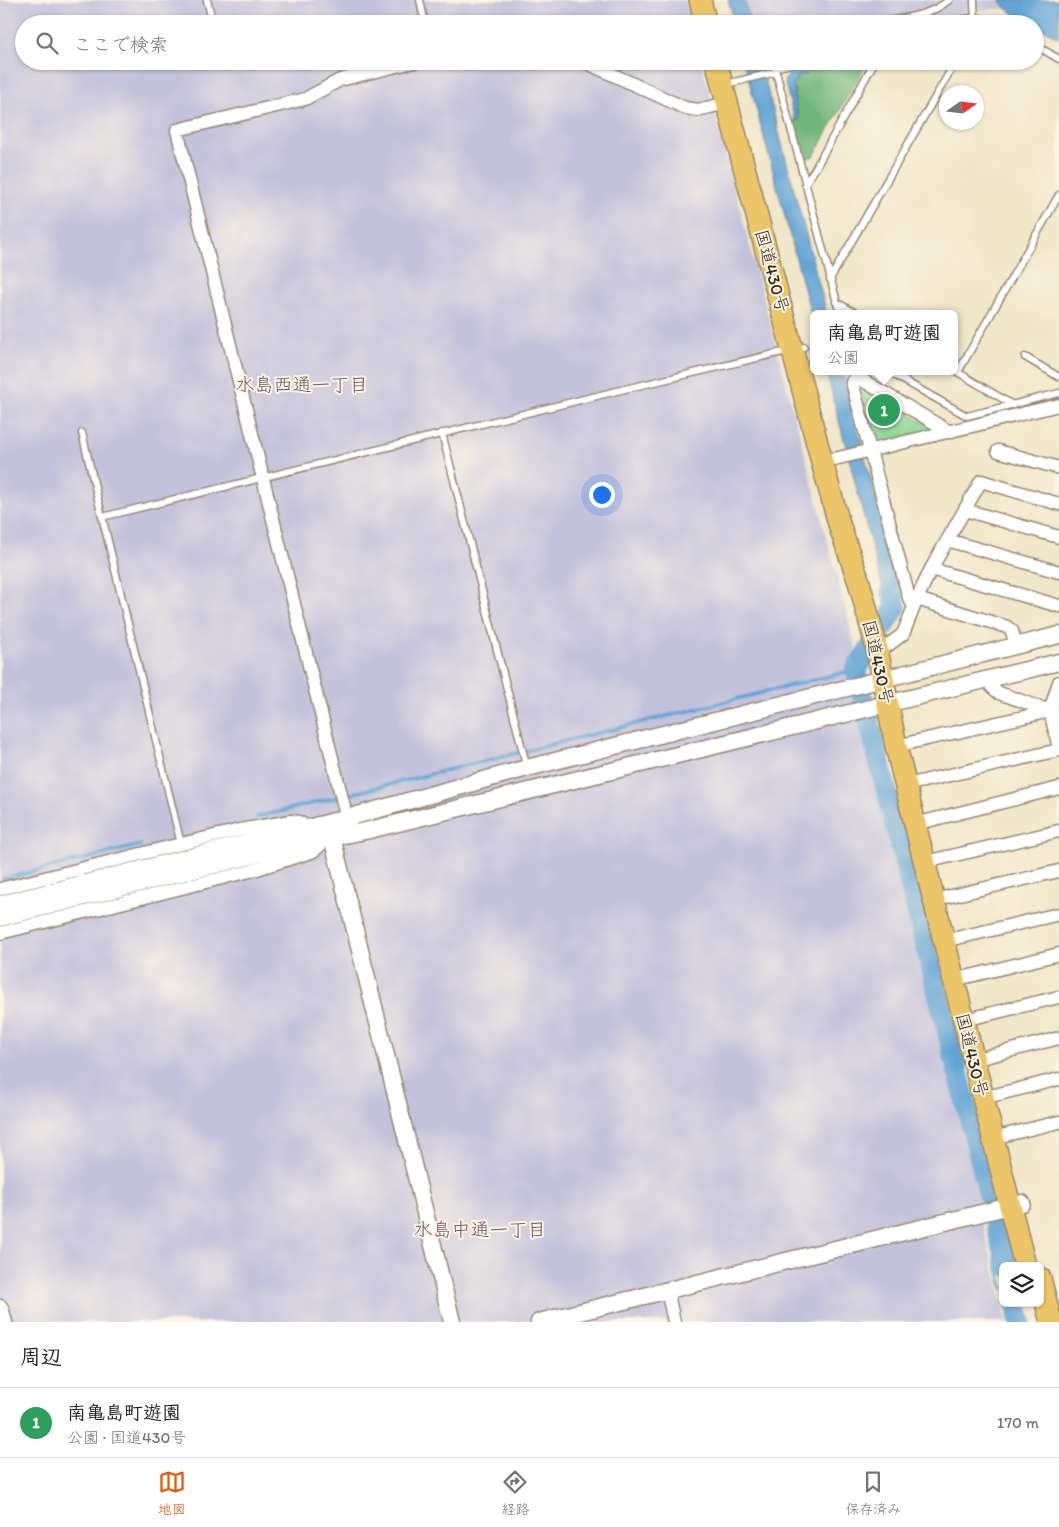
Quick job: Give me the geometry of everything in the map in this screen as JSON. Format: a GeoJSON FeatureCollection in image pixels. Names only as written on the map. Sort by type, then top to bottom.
{"type":"FeatureCollection","features":[{"type":"Feature","properties":{"kind":"highway"},"geometry":{"type":"LineString","coordinates":[[700,0],[704,15]]}},
{"type":"Feature","properties":{"kind":"highway"},"geometry":{"type":"LineString","coordinates":[[714,0],[718,15]]}},
{"type":"Feature","properties":{"kind":"highway","name":"国道430号"},"geometry":{"type":"LineString","coordinates":[[722,70],[733,87]]}},
{"type":"Feature","properties":{"kind":"highway","name":"国道430号"},"geometry":{"type":"LineString","coordinates":[[731,70],[733,87],[799,349],[870,580],[880,635],[872,682],[878,706],[903,745],[999,1137],[1003,1208],[1023,1262]]}},
{"type":"Feature","properties":{"kind":"highway","name":"国道430号"},"geometry":{"type":"LineString","coordinates":[[1003,1208],[1035,1262]]}},
{"type":"Feature","properties":{"kind":"highway"},"geometry":{"type":"LineString","coordinates":[[1044,1294],[1051,1322]]}},
{"type":"Feature","properties":{"kind":"highway"},"geometry":{"type":"LineString","coordinates":[[1035,1307],[1039,1322]]}},
{"type":"Feature","properties":{"kind":"street"},"geometry":{"type":"LineString","coordinates":[[350,834],[177,130],[305,99],[340,80],[381,70]]}},
{"type":"Feature","properties":{"kind":"street"},"geometry":{"type":"LineString","coordinates":[[603,70],[685,108],[698,110],[733,87]]}},
{"type":"Feature","properties":{"kind":"street"},"geometry":{"type":"LineString","coordinates":[[950,432],[857,377],[852,382],[868,451],[909,598],[916,602],[1007,627],[1012,631],[1016,646]]}},
{"type":"Feature","properties":{"kind":"street"},"geometry":{"type":"LineString","coordinates":[[834,459],[1059,405]]}},
{"type":"Feature","properties":{"kind":"street"},"geometry":{"type":"LineString","coordinates":[[998,451],[1059,468]]}},
{"type":"Feature","properties":{"kind":"street"},"geometry":{"type":"LineString","coordinates":[[880,635],[903,634],[931,569],[981,481],[1059,504]]}},
{"type":"Feature","properties":{"kind":"street"},"geometry":{"type":"LineString","coordinates":[[965,510],[1059,537]]}},
{"type":"Feature","properties":{"kind":"street"},"geometry":{"type":"LineString","coordinates":[[947,540],[1059,572]]}},
{"type":"Feature","properties":{"kind":"street"},"geometry":{"type":"LineString","coordinates":[[931,569],[1059,606]]}},
{"type":"Feature","properties":{"kind":"street"},"geometry":{"type":"LineString","coordinates":[[0,918],[307,827],[347,818],[524,757],[872,682],[1059,636]]}},
{"type":"Feature","properties":{"kind":"street"},"geometry":{"type":"LineString","coordinates":[[0,904],[307,842],[330,839],[1059,662]]}},
{"type":"Feature","properties":{"kind":"street"},"geometry":{"type":"LineString","coordinates":[[989,679],[992,687],[999,693],[1054,713]]}},
{"type":"Feature","properties":{"kind":"street"},"geometry":{"type":"LineString","coordinates":[[912,784],[1059,749],[1054,713],[1059,682]]}},
{"type":"Feature","properties":{"kind":"street"},"geometry":{"type":"LineString","coordinates":[[903,745],[1054,713]]}},
{"type":"Feature","properties":{"kind":"street"},"geometry":{"type":"LineString","coordinates":[[921,822],[1059,788]]}},
{"type":"Feature","properties":{"kind":"street"},"geometry":{"type":"LineString","coordinates":[[0,889],[240,830],[291,821],[299,822],[307,827]]}},
{"type":"Feature","properties":{"kind":"street"},"geometry":{"type":"LineString","coordinates":[[329,822],[330,839],[452,1322]]}},
{"type":"Feature","properties":{"kind":"street"},"geometry":{"type":"LineString","coordinates":[[930,861],[1059,831]]}},
{"type":"Feature","properties":{"kind":"street"},"geometry":{"type":"LineString","coordinates":[[0,933],[250,871],[311,852],[330,839]]}},
{"type":"Feature","properties":{"kind":"street"},"geometry":{"type":"LineString","coordinates":[[940,899],[1059,871]]}},
{"type":"Feature","properties":{"kind":"street"},"geometry":{"type":"LineString","coordinates":[[950,940],[1059,914]]}},
{"type":"Feature","properties":{"kind":"street"},"geometry":{"type":"LineString","coordinates":[[959,978],[1059,954]]}},
{"type":"Feature","properties":{"kind":"street"},"geometry":{"type":"LineString","coordinates":[[969,1019],[1059,997]]}},
{"type":"Feature","properties":{"kind":"street"},"geometry":{"type":"LineString","coordinates":[[979,1059],[1059,1038]]}},
{"type":"Feature","properties":{"kind":"street"},"geometry":{"type":"LineString","coordinates":[[989,1097],[1059,1079]]}},
{"type":"Feature","properties":{"kind":"street"},"geometry":{"type":"LineString","coordinates":[[999,1137],[1059,1122]]}},
{"type":"Feature","properties":{"kind":"street"},"geometry":{"type":"LineString","coordinates":[[539,1322],[1003,1208]]}},
{"type":"Feature","properties":{"kind":"street"},"geometry":{"type":"LineString","coordinates":[[667,1290],[674,1322]]}},
{"type":"Feature","properties":{"kind":"street"},"geometry":{"type":"LineString","coordinates":[[0,1308],[4,1322]]}},
{"type":"Feature","properties":{"kind":"lane"},"geometry":{"type":"LineString","coordinates":[[207,0],[211,15]]}},
{"type":"Feature","properties":{"kind":"lane"},"geometry":{"type":"LineString","coordinates":[[420,0],[423,15]]}},
{"type":"Feature","properties":{"kind":"lane"},"geometry":{"type":"LineString","coordinates":[[917,15],[934,10],[948,0]]}},
{"type":"Feature","properties":{"kind":"lane"},"geometry":{"type":"LineString","coordinates":[[974,0],[975,15]]}},
{"type":"Feature","properties":{"kind":"lane"},"geometry":{"type":"LineString","coordinates":[[1044,50],[1059,59]]}},
{"type":"Feature","properties":{"kind":"lane"},"geometry":{"type":"LineString","coordinates":[[805,184],[870,70]]}},
{"type":"Feature","properties":{"kind":"lane"},"geometry":{"type":"LineString","coordinates":[[830,279],[951,70]]}},
{"type":"Feature","properties":{"kind":"lane"},"geometry":{"type":"LineString","coordinates":[[733,87],[776,72],[839,310]]}},
{"type":"Feature","properties":{"kind":"lane"},"geometry":{"type":"LineString","coordinates":[[958,368],[1059,195]]}},
{"type":"Feature","properties":{"kind":"lane"},"geometry":{"type":"LineString","coordinates":[[836,302],[850,310]]}},
{"type":"Feature","properties":{"kind":"lane"},"geometry":{"type":"LineString","coordinates":[[102,517],[442,433],[799,349]]}},
{"type":"Feature","properties":{"kind":"lane"},"geometry":{"type":"LineString","coordinates":[[1025,357],[1059,377]]}},
{"type":"Feature","properties":{"kind":"lane"},"geometry":{"type":"LineString","coordinates":[[958,372],[1013,404]]}},
{"type":"Feature","properties":{"kind":"lane"},"geometry":{"type":"LineString","coordinates":[[894,375],[967,416],[1059,393]]}},
{"type":"Feature","properties":{"kind":"lane"},"geometry":{"type":"LineString","coordinates":[[82,433],[181,844]]}},
{"type":"Feature","properties":{"kind":"lane"},"geometry":{"type":"LineString","coordinates":[[442,433],[524,757]]}},
{"type":"Feature","properties":{"kind":"shaded area"},"geometry":{"type":"Polygon","coordinates":[[[0,0],[685,0],[689,15],[15,15],[15,70],[703,70],[857,653],[849,668],[846,669],[979,1198],[983,1225],[999,1290],[999,1307],[1003,1307],[1007,1322],[0,1322],[0,0]]]}},
{"type":"Feature","properties":{"kind":"shaded area"},"geometry":{"type":"Polygon","coordinates":[[[744,0],[1001,0],[1006,8],[962,15],[748,15],[744,0]]]}},
{"type":"Feature","properties":{"kind":"green space"},"geometry":{"type":"Polygon","coordinates":[[[817,70],[863,70],[814,156],[809,158],[803,157],[792,121],[799,120],[793,94],[795,93],[793,85],[799,76],[817,70]]]}},
{"type":"Feature","properties":{"kind":"green space"},"geometry":{"type":"Polygon","coordinates":[[[866,388],[934,429],[883,442],[871,433],[861,390],[866,388]]]}},
{"type":"Feature","properties":{"kind":"water"},"geometry":{"type":"Polygon","coordinates":[[[728,0],[744,0],[748,15],[732,15],[728,0]]]}},
{"type":"Feature","properties":{"kind":"water"},"geometry":{"type":"Polygon","coordinates":[[[1000,0],[1059,0],[1059,38],[1044,30],[1044,15],[1017,15],[1006,8],[1000,0]]]}},
{"type":"Feature","properties":{"kind":"water"},"geometry":{"type":"Polygon","coordinates":[[[746,70],[762,70],[826,310],[810,311],[746,70]]]}},
{"type":"Feature","properties":{"kind":"water"},"geometry":{"type":"Polygon","coordinates":[[[813,70],[806,72],[806,75],[799,75],[793,85],[795,93],[793,94],[799,120],[795,121],[784,80],[789,75],[788,71],[813,70]]]}},
{"type":"Feature","properties":{"kind":"water"},"geometry":{"type":"Polygon","coordinates":[[[827,375],[843,375],[904,602],[903,610],[892,625],[827,375]]]}},
{"type":"Feature","properties":{"kind":"water"},"geometry":{"type":"Polygon","coordinates":[[[857,653],[860,671],[847,675],[846,669],[849,668],[857,653]]]}},
{"type":"Feature","properties":{"kind":"waterway"},"geometry":{"type":"LineString","coordinates":[[891,589],[896,607],[856,670],[1006,1262]]}},
{"type":"Feature","properties":{"kind":"waterway"},"geometry":{"type":"LineString","coordinates":[[257,817],[850,671]]}},
{"type":"Feature","properties":{"kind":"waterway"},"geometry":{"type":"LineString","coordinates":[[855,691],[858,706]]}},
{"type":"Feature","properties":{"kind":"waterway"},"geometry":{"type":"LineString","coordinates":[[861,715],[985,1207]]}},
{"type":"Feature","properties":{"kind":"waterway"},"geometry":{"type":"LineString","coordinates":[[3,879],[141,845]]}},
{"type":"Feature","properties":{"kind":"waterway"},"geometry":{"type":"LineString","coordinates":[[986,1217],[999,1271]]}},
{"type":"Feature","properties":{"kind":"waterway"},"geometry":{"type":"LineString","coordinates":[[1008,1307],[1011,1322]]}},
{"type":"Feature","properties":{"kind":"waterway"},"geometry":{"type":"LineString","coordinates":[[1017,1307],[1021,1322]]}},
{"type":"Feature","properties":{"kind":"place","name":"南亀島町遊園"},"geometry":{"type":"Point","coordinates":[884,410]}},
{"type":"Feature","properties":{"kind":"district","name":"水島西通一丁目"},"geometry":{"type":"Point","coordinates":[302,384]}},
{"type":"Feature","properties":{"kind":"district","name":"水島中通一丁目"},"geometry":{"type":"Point","coordinates":[480,1229]}}]}
